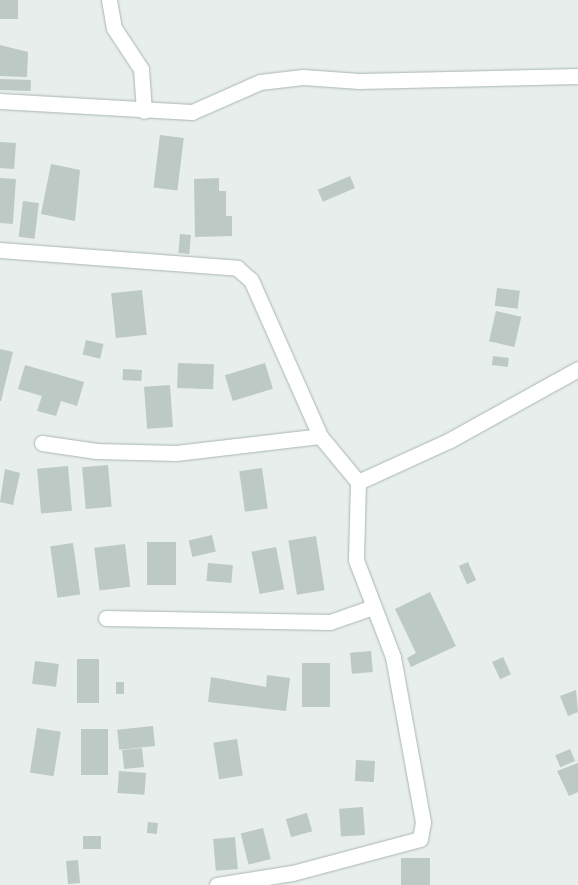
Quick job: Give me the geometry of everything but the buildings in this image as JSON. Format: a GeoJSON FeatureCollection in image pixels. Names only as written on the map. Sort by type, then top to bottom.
{"type":"FeatureCollection","features":[{"type":"Feature","properties":{"kind":"street"},"geometry":{"type":"LineString","coordinates":[[109,0],[114,28],[140,69],[144,111]]}},
{"type":"Feature","properties":{"kind":"street"},"geometry":{"type":"LineString","coordinates":[[0,101],[144,111],[192,112],[260,82],[303,77],[358,81],[578,76]]}},
{"type":"Feature","properties":{"kind":"street"},"geometry":{"type":"LineString","coordinates":[[0,250],[237,268],[251,280],[320,436],[358,482],[356,560],[393,657],[406,719],[423,822],[420,839],[292,873],[217,885]]}},
{"type":"Feature","properties":{"kind":"street"},"geometry":{"type":"LineString","coordinates":[[358,482],[450,440],[578,369]]}},
{"type":"Feature","properties":{"kind":"street"},"geometry":{"type":"LineString","coordinates":[[42,442],[96,451],[176,453],[320,436]]}},
{"type":"Feature","properties":{"kind":"street"},"geometry":{"type":"LineString","coordinates":[[106,618],[330,622],[373,607]]}}]}
